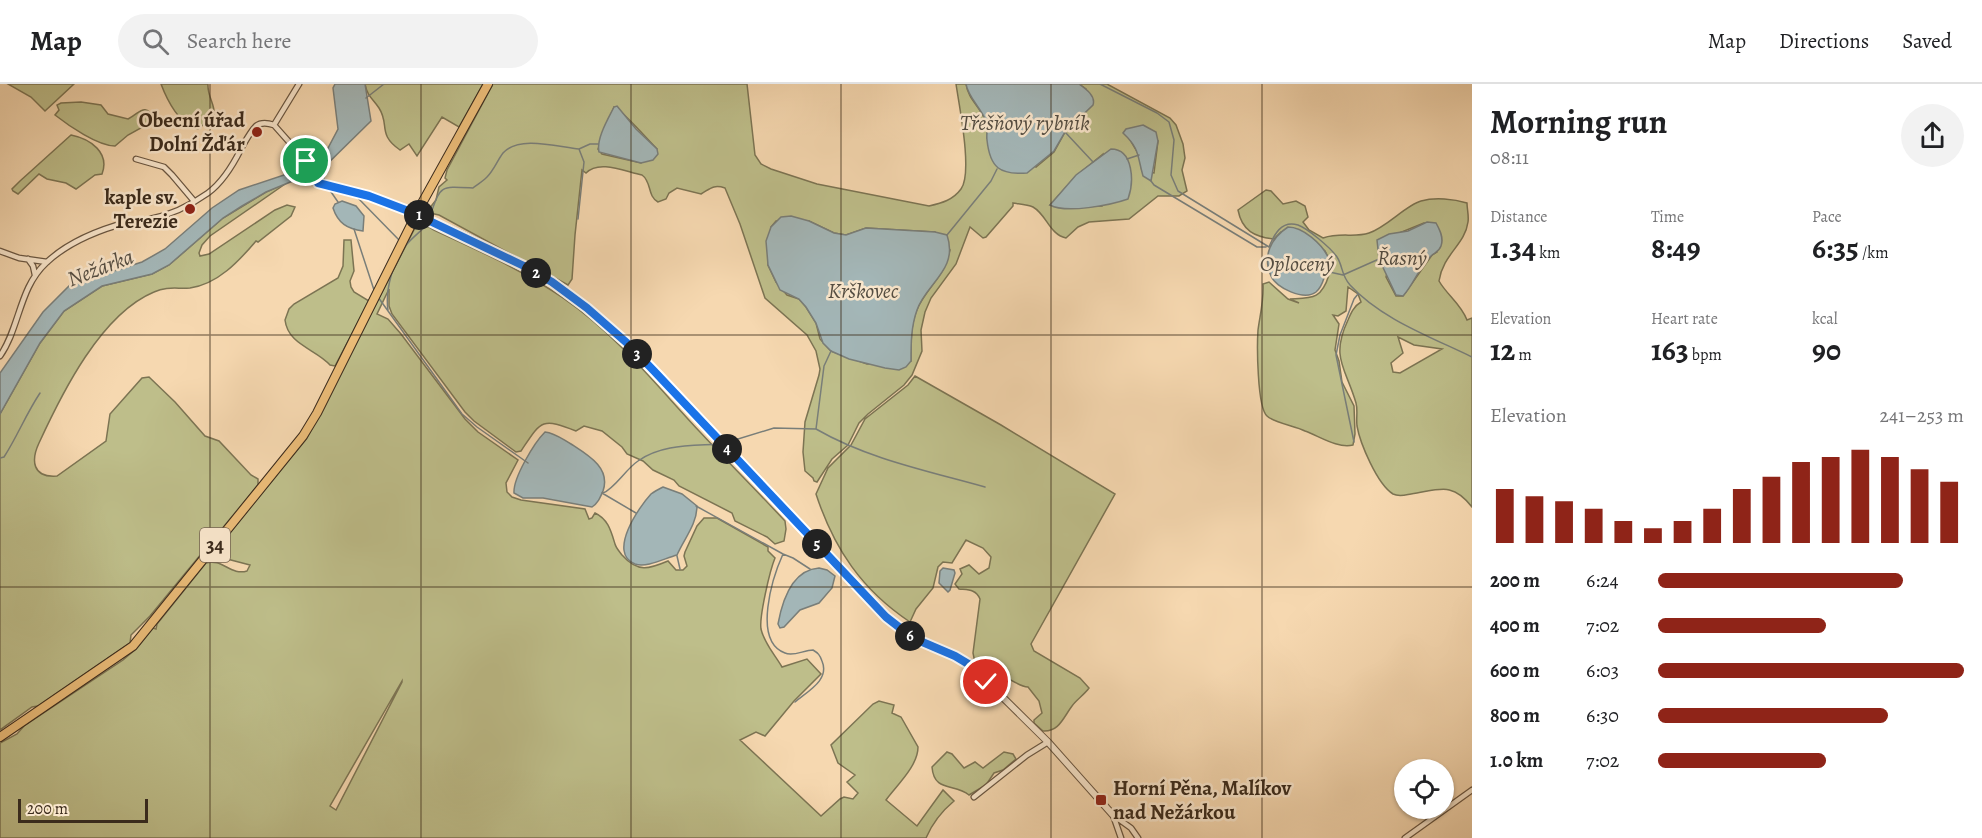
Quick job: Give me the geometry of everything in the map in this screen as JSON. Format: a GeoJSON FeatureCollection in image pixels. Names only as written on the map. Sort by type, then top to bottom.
{"type":"FeatureCollection","features":[{"type":"Feature","properties":{"kind":"main road","name":"34"},"geometry":{"type":"LineString","coordinates":[[0,737],[133,646],[303,436],[317,413],[417,214],[488,84]]}},
{"type":"Feature","properties":{"kind":"street"},"geometry":{"type":"LineString","coordinates":[[273,125],[299,84]]}},
{"type":"Feature","properties":{"kind":"street"},"geometry":{"type":"LineString","coordinates":[[0,356],[8,344],[16,316],[35,276],[47,262],[69,244],[82,238],[129,222],[165,215],[209,193],[233,165],[256,126],[264,123],[273,125],[306,161],[318,183],[369,196],[417,214],[526,267],[552,282],[587,308],[633,350],[886,617],[913,638],[970,665],[1048,742],[1113,815],[1131,828],[1138,838]]}},
{"type":"Feature","properties":{"kind":"street"},"geometry":{"type":"LineString","coordinates":[[136,159],[164,167],[194,201]]}},
{"type":"Feature","properties":{"kind":"street"},"geometry":{"type":"LineString","coordinates":[[0,251],[47,262]]}},
{"type":"Feature","properties":{"kind":"street"},"geometry":{"type":"LineString","coordinates":[[28,259],[35,276]]}},
{"type":"Feature","properties":{"kind":"street"},"geometry":{"type":"LineString","coordinates":[[974,797],[1027,755],[1048,742]]}},
{"type":"Feature","properties":{"kind":"street"},"geometry":{"type":"LineString","coordinates":[[1405,838],[1472,790]]}},
{"type":"Feature","properties":{"kind":"street"},"geometry":{"type":"LineString","coordinates":[[1113,815],[1121,837],[1131,828]]}},
{"type":"Feature","properties":{"kind":"green space"},"geometry":{"type":"Polygon","coordinates":[[[8,84],[74,84],[45,111],[31,97],[8,84]]]}},
{"type":"Feature","properties":{"kind":"green space"},"geometry":{"type":"Polygon","coordinates":[[[161,84],[208,84],[214,109],[213,117],[198,129],[191,127],[175,111],[161,84]]]}},
{"type":"Feature","properties":{"kind":"green space"},"geometry":{"type":"Polygon","coordinates":[[[365,84],[483,84],[459,127],[442,117],[417,156],[409,144],[400,150],[389,139],[382,114],[365,84]]]}},
{"type":"Feature","properties":{"kind":"green space"},"geometry":{"type":"Polygon","coordinates":[[[493,84],[747,84],[755,155],[761,164],[817,184],[929,206],[954,196],[961,189],[964,181],[966,169],[964,138],[956,84],[966,84],[971,98],[985,121],[987,138],[1036,167],[1054,152],[1065,132],[1075,122],[1086,89],[1079,84],[1107,84],[1170,118],[1176,125],[1183,144],[1185,158],[1182,170],[1187,191],[1179,196],[1158,196],[1129,219],[1089,222],[1078,227],[1066,238],[1052,229],[1038,210],[1013,203],[1013,206],[986,237],[983,238],[970,227],[956,264],[931,298],[925,312],[921,330],[922,351],[912,375],[904,385],[859,423],[848,445],[832,459],[817,482],[805,471],[803,452],[805,422],[820,369],[816,351],[807,335],[765,298],[725,188],[715,187],[701,194],[677,188],[669,193],[666,199],[658,202],[652,196],[647,181],[642,175],[605,167],[591,169],[586,173],[582,170],[572,279],[568,285],[439,215],[430,213],[429,209],[436,200],[439,187],[447,180],[445,178],[447,170],[493,84]],[[614,107],[598,149],[602,154],[641,163],[657,149],[629,119],[614,107]],[[1129,138],[1139,155],[1142,171],[1154,173],[1158,141],[1129,138]],[[1103,154],[1076,176],[1050,205],[1102,206],[1103,154]],[[776,221],[771,227],[768,265],[776,282],[787,295],[799,299],[806,307],[816,323],[820,339],[831,351],[867,364],[911,361],[915,314],[941,272],[950,250],[935,232],[866,228],[846,235],[834,233],[809,221],[776,221]]]}},
{"type":"Feature","properties":{"kind":"green space"},"geometry":{"type":"Polygon","coordinates":[[[81,102],[101,105],[108,114],[128,119],[139,111],[145,110],[157,119],[128,135],[115,146],[108,145],[84,135],[55,115],[59,110],[57,105],[61,103],[81,102]]]}},
{"type":"Feature","properties":{"kind":"green space"},"geometry":{"type":"Polygon","coordinates":[[[71,135],[92,144],[101,153],[104,166],[102,174],[95,175],[76,189],[66,183],[47,179],[39,174],[18,194],[13,191],[12,189],[20,181],[71,135]]]}},
{"type":"Feature","properties":{"kind":"green space"},"geometry":{"type":"Polygon","coordinates":[[[288,182],[210,236],[202,245],[200,256],[209,254],[275,210],[287,205],[295,207],[291,216],[258,242],[256,241],[219,277],[200,286],[168,288],[154,292],[135,303],[100,336],[59,401],[36,449],[35,456],[38,471],[49,476],[57,476],[106,441],[110,414],[142,378],[149,377],[205,436],[219,441],[251,475],[258,479],[258,485],[150,616],[131,635],[130,643],[0,730],[0,414],[40,343],[64,311],[102,286],[152,274],[169,265],[223,218],[266,192],[288,182]]]}},
{"type":"Feature","properties":{"kind":"green space"},"geometry":{"type":"Polygon","coordinates":[[[1266,190],[1271,191],[1283,204],[1296,201],[1305,206],[1308,217],[1303,222],[1309,230],[1323,238],[1369,233],[1421,201],[1444,199],[1467,203],[1466,230],[1445,264],[1439,281],[1467,320],[1472,318],[1472,507],[1458,493],[1445,489],[1402,496],[1395,495],[1387,489],[1375,473],[1359,433],[1356,403],[1340,354],[1340,344],[1348,320],[1361,302],[1358,294],[1348,287],[1346,311],[1338,316],[1333,315],[1339,324],[1335,350],[1342,382],[1354,406],[1353,445],[1335,444],[1267,416],[1259,389],[1258,361],[1258,330],[1263,284],[1269,282],[1288,299],[1299,303],[1290,299],[1310,298],[1323,289],[1329,275],[1325,271],[1328,257],[1325,251],[1301,231],[1281,232],[1274,239],[1250,232],[1243,223],[1238,210],[1266,190]],[[1424,223],[1399,233],[1386,277],[1396,296],[1403,296],[1432,255],[1437,252],[1424,223]],[[1398,337],[1403,353],[1391,363],[1393,372],[1400,373],[1442,349],[1414,345],[1398,337]]]}},
{"type":"Feature","properties":{"kind":"green space"},"geometry":{"type":"Polygon","coordinates":[[[424,224],[484,253],[548,288],[583,312],[635,361],[785,521],[786,529],[784,541],[775,544],[767,537],[735,521],[732,513],[679,486],[674,480],[627,454],[602,431],[584,426],[576,431],[548,423],[538,428],[521,451],[516,452],[465,412],[392,314],[389,306],[389,289],[377,314],[388,319],[401,334],[465,419],[478,432],[518,460],[506,483],[507,492],[512,497],[521,500],[585,509],[589,519],[595,513],[606,522],[616,547],[622,555],[633,565],[639,567],[655,566],[668,561],[676,570],[683,570],[687,566],[685,552],[697,526],[704,518],[717,518],[768,547],[768,551],[775,558],[763,604],[762,634],[782,667],[807,659],[821,674],[794,701],[765,736],[756,732],[740,740],[821,816],[840,799],[844,797],[853,799],[858,793],[847,782],[855,775],[838,763],[831,745],[873,704],[879,701],[894,705],[892,713],[901,717],[918,747],[911,768],[886,800],[917,826],[943,790],[954,801],[938,818],[926,838],[0,838],[0,743],[17,734],[24,726],[136,649],[153,628],[156,629],[157,624],[206,563],[217,563],[241,572],[247,571],[250,565],[212,555],[307,438],[416,226],[424,224]],[[402,682],[330,806],[336,810],[402,682]]]}},
{"type":"Feature","properties":{"kind":"green space"},"geometry":{"type":"Polygon","coordinates":[[[344,240],[351,240],[354,271],[350,281],[351,287],[354,292],[369,301],[335,366],[330,365],[297,341],[287,328],[285,320],[289,309],[294,304],[338,278],[343,266],[344,240]]]}},
{"type":"Feature","properties":{"kind":"green space"},"geometry":{"type":"Polygon","coordinates":[[[915,376],[1115,494],[1031,644],[1034,651],[1080,678],[1089,688],[1057,727],[1048,731],[1043,731],[1034,723],[1034,720],[1042,713],[1039,701],[1028,687],[999,675],[992,674],[985,677],[974,658],[980,599],[974,592],[959,589],[955,584],[962,574],[960,569],[969,565],[979,574],[989,568],[991,557],[983,548],[966,540],[952,563],[943,562],[938,567],[933,588],[916,609],[910,622],[893,610],[864,582],[841,550],[823,514],[816,494],[828,468],[851,445],[865,419],[908,385],[915,376]]]}},
{"type":"Feature","properties":{"kind":"green space"},"geometry":{"type":"Polygon","coordinates":[[[947,752],[952,754],[964,768],[975,762],[983,768],[1004,752],[1013,754],[1016,759],[1003,770],[994,773],[986,785],[969,795],[937,781],[932,767],[947,752]]]}},
{"type":"Feature","properties":{"kind":"water"},"geometry":{"type":"Polygon","coordinates":[[[335,84],[365,84],[371,121],[322,169],[266,192],[242,206],[223,218],[169,265],[152,274],[102,286],[64,311],[40,343],[0,414],[0,373],[43,312],[70,285],[142,262],[165,249],[212,208],[239,190],[293,172],[311,163],[328,148],[338,129],[333,88],[335,84]]]}},
{"type":"Feature","properties":{"kind":"water","name":"Třešňový rybník"},"geometry":{"type":"Polygon","coordinates":[[[966,84],[1079,84],[1092,96],[1093,105],[1065,132],[1054,151],[1027,173],[1010,173],[998,168],[988,150],[987,123],[966,84]]]}},
{"type":"Feature","properties":{"kind":"water"},"geometry":{"type":"Polygon","coordinates":[[[617,106],[657,149],[658,154],[653,160],[641,163],[599,152],[599,141],[603,129],[614,107],[617,106]]]}},
{"type":"Feature","properties":{"kind":"water"},"geometry":{"type":"Polygon","coordinates":[[[1143,125],[1156,132],[1158,141],[1151,181],[1143,176],[1135,148],[1123,133],[1126,129],[1143,125]]]}},
{"type":"Feature","properties":{"kind":"water"},"geometry":{"type":"Polygon","coordinates":[[[1111,149],[1119,150],[1128,161],[1131,184],[1128,199],[1077,209],[1057,208],[1050,205],[1076,175],[1111,149]]]}},
{"type":"Feature","properties":{"kind":"water"},"geometry":{"type":"Polygon","coordinates":[[[342,201],[356,206],[364,216],[363,231],[352,229],[340,221],[333,208],[335,204],[342,201]]]}},
{"type":"Feature","properties":{"kind":"water","name":"Krškovec"},"geometry":{"type":"Polygon","coordinates":[[[791,216],[809,221],[834,233],[846,235],[866,228],[935,232],[947,235],[950,247],[949,258],[940,276],[921,300],[917,310],[912,329],[911,361],[906,367],[899,370],[885,368],[849,359],[831,351],[823,343],[816,323],[806,307],[799,299],[780,290],[768,265],[766,241],[771,227],[781,217],[791,216]]]}},
{"type":"Feature","properties":{"kind":"water","name":"Řasný"},"geometry":{"type":"Polygon","coordinates":[[[1427,222],[1436,223],[1439,228],[1442,240],[1440,248],[1427,260],[1403,296],[1396,295],[1379,259],[1377,240],[1389,234],[1408,231],[1427,222]]]}},
{"type":"Feature","properties":{"kind":"water","name":"Oplocený"},"geometry":{"type":"Polygon","coordinates":[[[1288,227],[1300,230],[1311,237],[1328,257],[1321,285],[1316,292],[1311,294],[1298,294],[1284,289],[1274,281],[1268,269],[1270,248],[1277,236],[1288,227]]]}},
{"type":"Feature","properties":{"kind":"water"},"geometry":{"type":"Polygon","coordinates":[[[545,432],[578,448],[601,469],[605,483],[603,491],[592,507],[543,498],[523,498],[514,493],[525,461],[545,432]]]}},
{"type":"Feature","properties":{"kind":"water"},"geometry":{"type":"Polygon","coordinates":[[[663,487],[682,494],[697,506],[695,519],[677,555],[650,564],[635,564],[627,558],[624,550],[628,530],[646,500],[663,487]]]}},
{"type":"Feature","properties":{"kind":"water"},"geometry":{"type":"Polygon","coordinates":[[[819,568],[835,576],[832,588],[819,603],[800,610],[784,627],[780,628],[778,624],[780,615],[789,588],[801,574],[819,568]]]}},
{"type":"Feature","properties":{"kind":"water"},"geometry":{"type":"Polygon","coordinates":[[[943,568],[954,570],[955,573],[948,592],[939,583],[940,571],[943,568]]]}},
{"type":"Feature","properties":{"kind":"waterway"},"geometry":{"type":"LineString","coordinates":[[366,98],[384,84]]}},
{"type":"Feature","properties":{"kind":"waterway"},"geometry":{"type":"LineString","coordinates":[[1100,84],[1157,113],[1169,122],[1174,140],[1171,175],[1178,191],[1269,247],[1276,233],[1283,227],[1292,224],[1302,227],[1334,253],[1350,285],[1376,308],[1407,326],[1472,357]]}},
{"type":"Feature","properties":{"kind":"waterway"},"geometry":{"type":"LineString","coordinates":[[1065,132],[1093,162]]}},
{"type":"Feature","properties":{"kind":"waterway"},"geometry":{"type":"LineString","coordinates":[[430,216],[439,193],[443,190],[453,187],[473,188],[487,177],[503,153],[519,144],[529,143],[579,149],[584,162],[578,219]]}},
{"type":"Feature","properties":{"kind":"waterway"},"geometry":{"type":"LineString","coordinates":[[579,149],[590,144],[598,144]]}},
{"type":"Feature","properties":{"kind":"waterway"},"geometry":{"type":"LineString","coordinates":[[1127,159],[1139,155]]}},
{"type":"Feature","properties":{"kind":"waterway"},"geometry":{"type":"LineString","coordinates":[[947,235],[991,181],[997,169]]}},
{"type":"Feature","properties":{"kind":"waterway"},"geometry":{"type":"LineString","coordinates":[[319,170],[326,182]]}},
{"type":"Feature","properties":{"kind":"waterway"},"geometry":{"type":"LineString","coordinates":[[1151,181],[1154,185],[1257,247],[1266,247]]}},
{"type":"Feature","properties":{"kind":"waterway"},"geometry":{"type":"LineString","coordinates":[[329,188],[356,196],[400,241]]}},
{"type":"Feature","properties":{"kind":"waterway"},"geometry":{"type":"LineString","coordinates":[[329,189],[338,202]]}},
{"type":"Feature","properties":{"kind":"waterway"},"geometry":{"type":"LineString","coordinates":[[388,310],[389,285],[394,266],[402,250],[429,221]]}},
{"type":"Feature","properties":{"kind":"waterway"},"geometry":{"type":"LineString","coordinates":[[354,229],[374,290]]}},
{"type":"Feature","properties":{"kind":"waterway"},"geometry":{"type":"LineString","coordinates":[[1325,271],[1343,275],[1379,259]]}},
{"type":"Feature","properties":{"kind":"waterway"},"geometry":{"type":"LineString","coordinates":[[1354,442],[1336,355],[1340,335],[1358,294]]}},
{"type":"Feature","properties":{"kind":"waterway"},"geometry":{"type":"LineString","coordinates":[[378,297],[462,414],[528,463]]}},
{"type":"Feature","properties":{"kind":"waterway"},"geometry":{"type":"LineString","coordinates":[[725,443],[774,428],[816,429],[824,366],[831,351]]}},
{"type":"Feature","properties":{"kind":"waterway"},"geometry":{"type":"LineString","coordinates":[[0,458],[4,457],[9,449],[40,393]]}},
{"type":"Feature","properties":{"kind":"waterway"},"geometry":{"type":"LineString","coordinates":[[816,429],[877,456],[985,487]]}},
{"type":"Feature","properties":{"kind":"waterway"},"geometry":{"type":"LineString","coordinates":[[603,493],[647,455],[678,447],[720,444]]}},
{"type":"Feature","properties":{"kind":"waterway"},"geometry":{"type":"LineString","coordinates":[[602,493],[636,513]]}},
{"type":"Feature","properties":{"kind":"waterway"},"geometry":{"type":"LineString","coordinates":[[696,506],[783,554],[774,577],[768,607],[769,636],[775,646],[785,653],[813,650],[820,656],[824,668],[816,684],[795,702]]}},
{"type":"Feature","properties":{"kind":"waterway"},"geometry":{"type":"LineString","coordinates":[[783,554],[810,569]]}},
{"type":"Feature","properties":{"kind":"waterway"},"geometry":{"type":"LineString","coordinates":[[677,556],[680,569]]}},
{"type":"Feature","properties":{"kind":"place","name":"Obecní úřad Dolní Žďár"},"geometry":{"type":"Point","coordinates":[257,132]}},
{"type":"Feature","properties":{"kind":"place","name":"kaple sv. Terezie"},"geometry":{"type":"Point","coordinates":[190,209]}},
{"type":"Feature","properties":{"kind":"place","name":"Horní Pěna, Malíkov nad Nežárkou"},"geometry":{"type":"Point","coordinates":[1101,800]}},
{"type":"Feature","properties":{"kind":"route"},"geometry":{"type":"LineString","coordinates":[[306,161],[318,183],[369,196],[417,214],[472,239],[552,282],[587,308],[627,343],[886,617],[913,638],[970,665],[986,682]]}},
{"type":"Feature","properties":{"kind":"water label","name":"Nežárka"},"geometry":{"type":"Point","coordinates":[100,267]}}]}
